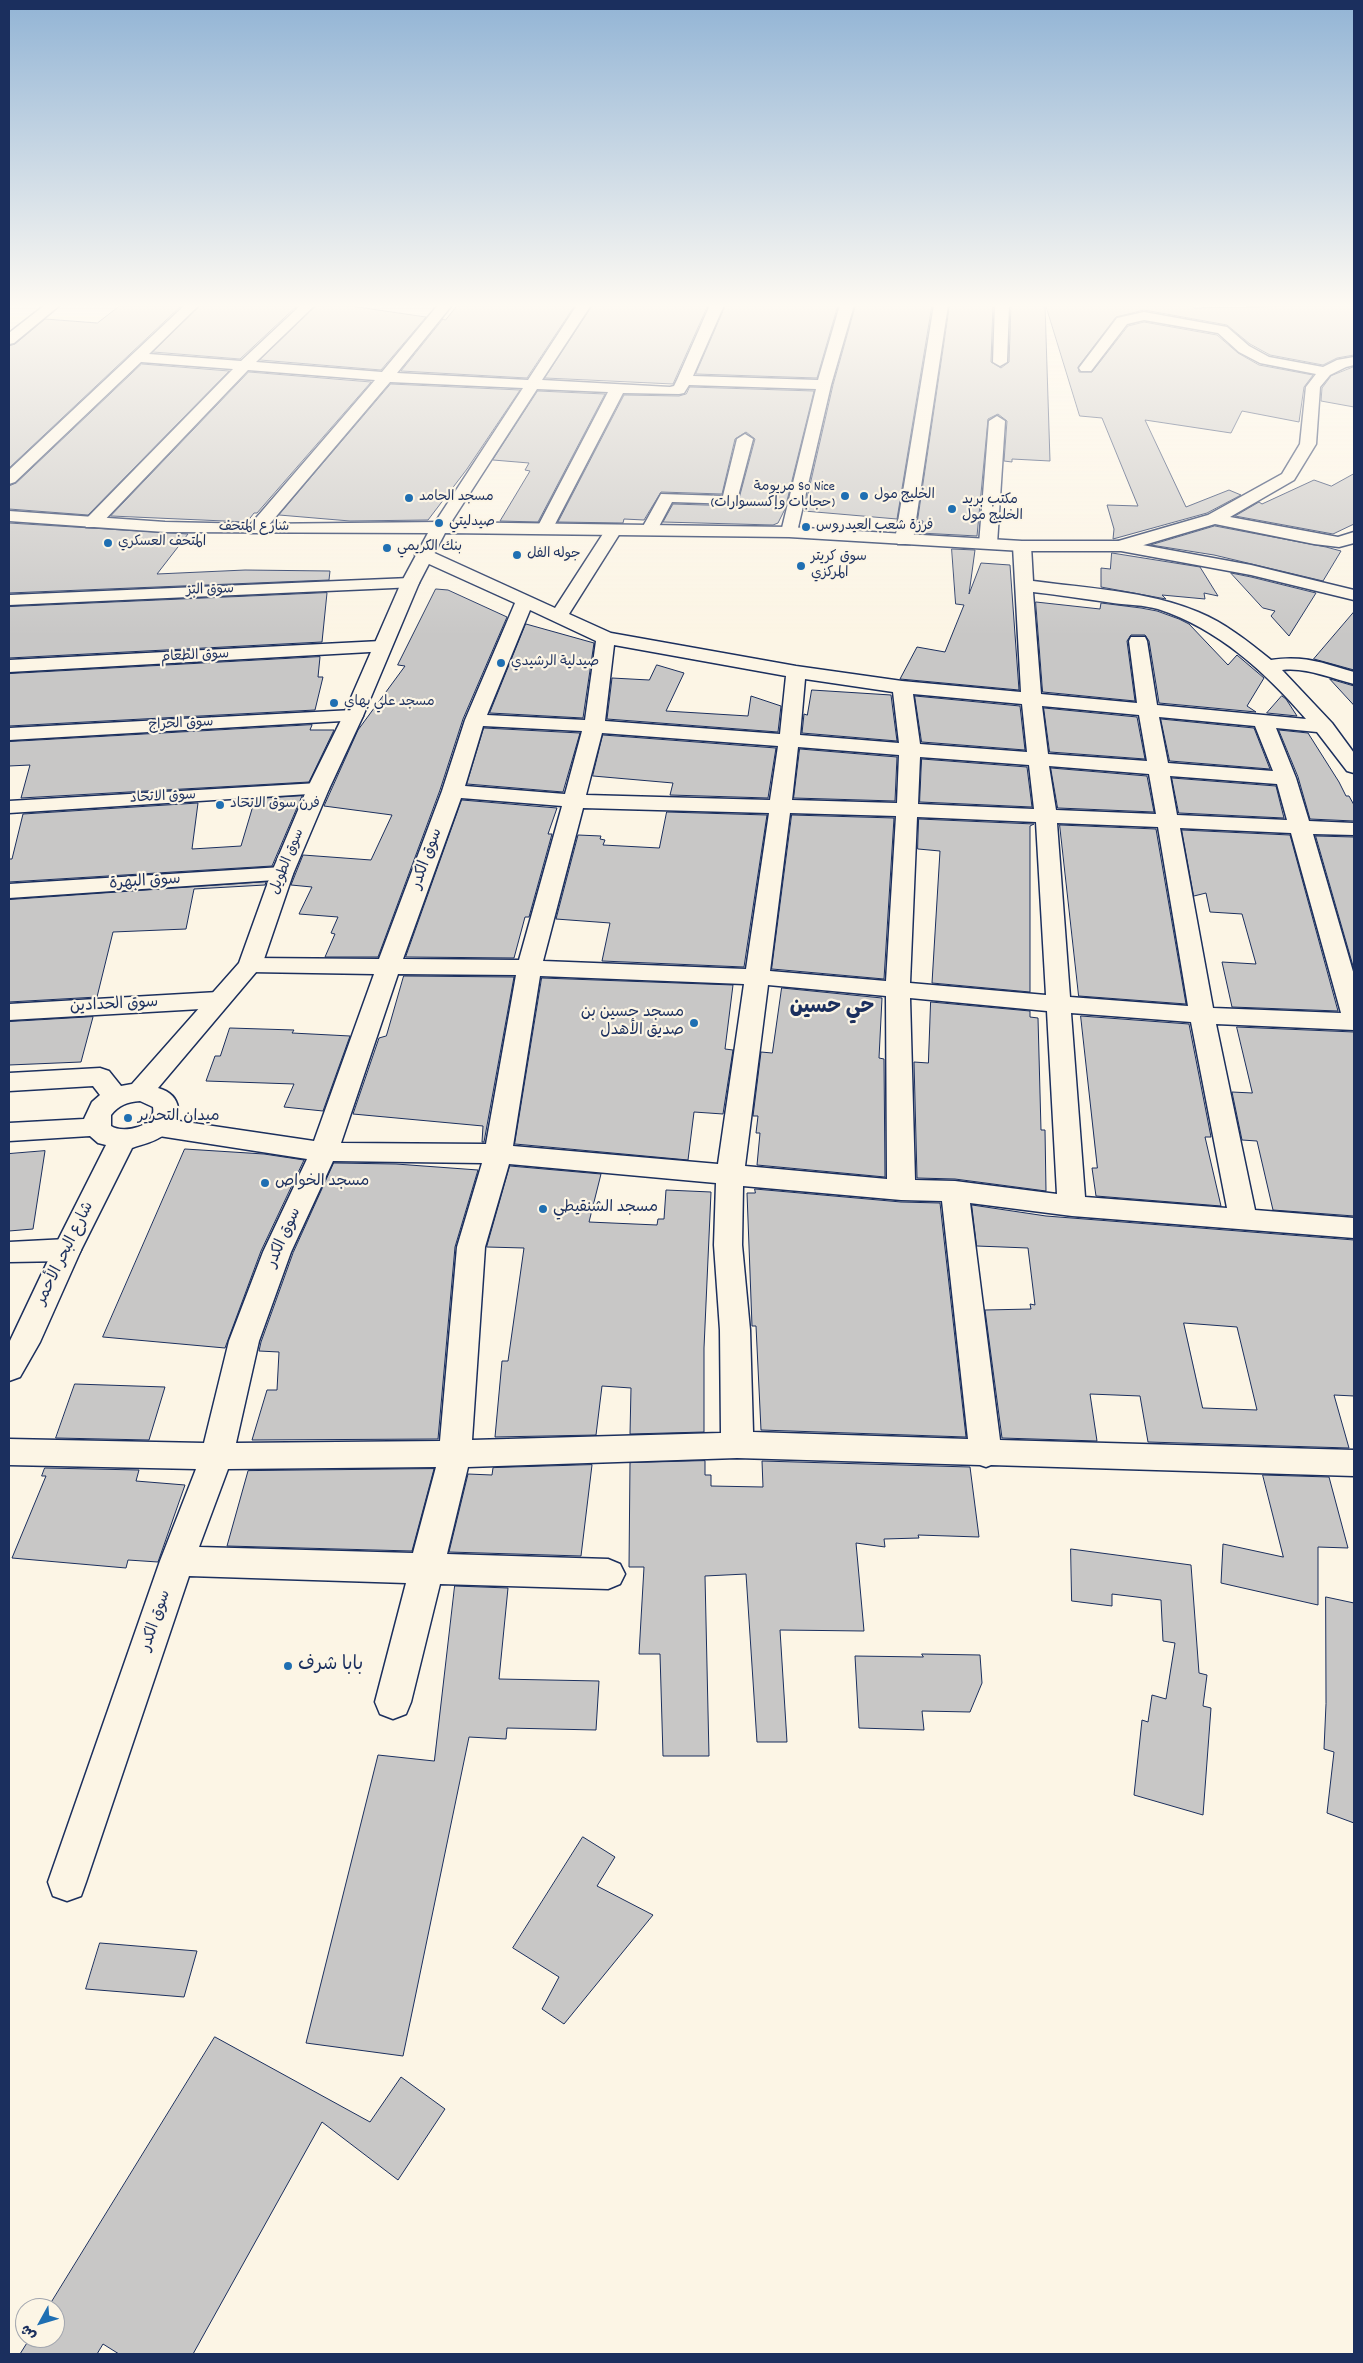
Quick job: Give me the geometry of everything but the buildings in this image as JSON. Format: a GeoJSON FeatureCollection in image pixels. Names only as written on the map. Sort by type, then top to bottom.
{"type":"FeatureCollection","features":[{"type":"Feature","properties":{"kind":"street"},"geometry":{"type":"LineString","coordinates":[[9,479],[76,415]]}},
{"type":"Feature","properties":{"kind":"street"},"geometry":{"type":"LineString","coordinates":[[92,523],[196,415]]}},
{"type":"Feature","properties":{"kind":"street"},"geometry":{"type":"LineString","coordinates":[[256,529],[353,415]]}},
{"type":"Feature","properties":{"kind":"street","name":"سوق الطويل"},"geometry":{"type":"LineString","coordinates":[[128,1094],[250,965],[282,874],[410,583],[440,527],[514,415]]}},
{"type":"Feature","properties":{"kind":"street"},"geometry":{"type":"LineString","coordinates":[[546,528],[604,415]]}},
{"type":"Feature","properties":{"kind":"street"},"geometry":{"type":"LineString","coordinates":[[789,532],[817,415]]}},
{"type":"Feature","properties":{"kind":"street"},"geometry":{"type":"LineString","coordinates":[[904,540],[924,415]]}},
{"type":"Feature","properties":{"kind":"street"},"geometry":{"type":"LineString","coordinates":[[1121,546],[1214,519],[1288,477],[1308,444],[1311,415]]}},
{"type":"Feature","properties":{"kind":"street"},"geometry":{"type":"LineString","coordinates":[[988,544],[997,421]]}},
{"type":"Feature","properties":{"kind":"street"},"geometry":{"type":"LineString","coordinates":[[649,530],[667,497],[730,501],[745,439]]}},
{"type":"Feature","properties":{"kind":"street","name":"شارع المتحف"},"geometry":{"type":"LineString","coordinates":[[9,516],[92,523],[256,529],[440,527],[789,532],[1022,546],[1121,546]]}},
{"type":"Feature","properties":{"kind":"street"},"geometry":{"type":"LineString","coordinates":[[1214,519],[1314,539],[1339,542],[1354,537]]}},
{"type":"Feature","properties":{"kind":"street"},"geometry":{"type":"LineString","coordinates":[[558,617],[614,530]]}},
{"type":"Feature","properties":{"kind":"street"},"geometry":{"type":"LineString","coordinates":[[1022,546],[1037,759],[1046,816],[1072,1206]]}},
{"type":"Feature","properties":{"kind":"street"},"geometry":{"type":"LineString","coordinates":[[1121,546],[1251,570],[1354,595]]}},
{"type":"Feature","properties":{"kind":"street"},"geometry":{"type":"LineString","coordinates":[[424,555],[606,638],[796,672],[902,687],[1325,727]]}},
{"type":"Feature","properties":{"kind":"street","name":"سوق البز"},"geometry":{"type":"LineString","coordinates":[[9,600],[410,583]]}},
{"type":"Feature","properties":{"kind":"street"},"geometry":{"type":"LineString","coordinates":[[1024,585],[1162,604],[1194,616],[1219,630],[1266,666],[1346,746],[1354,767]]}},
{"type":"Feature","properties":{"kind":"street","name":"سوق الكدر"},"geometry":{"type":"LineString","coordinates":[[67,1882],[177,1561],[217,1456],[244,1341],[277,1252],[324,1152],[388,968],[453,791],[475,720],[524,602]]}},
{"type":"Feature","properties":{"kind":"street"},"geometry":{"type":"LineString","coordinates":[[392,1702],[455,1454],[472,1247],[498,1154],[529,968],[594,726],[606,638]]}},
{"type":"Feature","properties":{"kind":"street"},"geometry":{"type":"LineString","coordinates":[[1138,640],[1148,709],[1202,1015],[1243,1220]]}},
{"type":"Feature","properties":{"kind":"street","name":"سوق الطعام"},"geometry":{"type":"LineString","coordinates":[[9,666],[381,647]]}},
{"type":"Feature","properties":{"kind":"street"},"geometry":{"type":"LineString","coordinates":[[1266,666],[1292,663],[1354,678]]}},
{"type":"Feature","properties":{"kind":"street"},"geometry":{"type":"LineString","coordinates":[[738,1445],[735,1330],[728,1246],[730,1175],[758,977],[796,672]]}},
{"type":"Feature","properties":{"kind":"street"},"geometry":{"type":"LineString","coordinates":[[901,1190],[898,990],[910,750],[902,687]]}},
{"type":"Feature","properties":{"kind":"street","name":"سوق الحراج"},"geometry":{"type":"LineString","coordinates":[[9,734],[353,716]]}},
{"type":"Feature","properties":{"kind":"street"},"geometry":{"type":"LineString","coordinates":[[475,720],[594,726],[1286,778]]}},
{"type":"Feature","properties":{"kind":"street"},"geometry":{"type":"LineString","coordinates":[[1263,722],[1286,778],[1354,1017]]}},
{"type":"Feature","properties":{"kind":"street","name":"سوق الاتحاد"},"geometry":{"type":"LineString","coordinates":[[9,807],[318,789]]}},
{"type":"Feature","properties":{"kind":"street"},"geometry":{"type":"LineString","coordinates":[[453,791],[575,801],[908,810],[1354,829]]}},
{"type":"Feature","properties":{"kind":"street","name":"سوق البهرة"},"geometry":{"type":"LineString","coordinates":[[9,891],[282,874]]}},
{"type":"Feature","properties":{"kind":"street"},"geometry":{"type":"LineString","coordinates":[[250,965],[388,968],[529,968],[758,977],[1202,1015],[1354,1022]]}},
{"type":"Feature","properties":{"kind":"street","name":"سوق الحدادين"},"geometry":{"type":"LineString","coordinates":[[9,1012],[218,1000]]}},
{"type":"Feature","properties":{"kind":"street"},"geometry":{"type":"LineString","coordinates":[[9,1082],[100,1077],[128,1094],[160,1097],[166,1104],[168,1111],[159,1127],[136,1138],[123,1140],[107,1136],[97,1127],[96,1119],[99,1111],[128,1094]]}},
{"type":"Feature","properties":{"kind":"street"},"geometry":{"type":"LineString","coordinates":[[9,1132],[97,1127]]}},
{"type":"Feature","properties":{"kind":"street"},"geometry":{"type":"LineString","coordinates":[[159,1127],[324,1152],[498,1154],[901,1190],[955,1190],[1072,1206],[1354,1228]]}},
{"type":"Feature","properties":{"kind":"street","name":"شارع البحر الأحمر"},"geometry":{"type":"LineString","coordinates":[[9,1369],[25,1342],[67,1250],[123,1140]]}},
{"type":"Feature","properties":{"kind":"street"},"geometry":{"type":"LineString","coordinates":[[955,1190],[986,1454]]}},
{"type":"Feature","properties":{"kind":"street"},"geometry":{"type":"LineString","coordinates":[[9,1252],[67,1250]]}},
{"type":"Feature","properties":{"kind":"street"},"geometry":{"type":"LineString","coordinates":[[9,1452],[217,1456],[455,1454],[738,1445],[986,1454],[1354,1463]]}},
{"type":"Feature","properties":{"kind":"street"},"geometry":{"type":"LineString","coordinates":[[177,1561],[608,1574]]}},
{"type":"Feature","properties":{"kind":"place","name":"مريومة So Nice (حجابات وإكسسوارات)"},"geometry":{"type":"Point","coordinates":[845,496]}},
{"type":"Feature","properties":{"kind":"place","name":"الخليج مول"},"geometry":{"type":"Point","coordinates":[864,496]}},
{"type":"Feature","properties":{"kind":"place","name":"مسجد الحامد"},"geometry":{"type":"Point","coordinates":[409,498]}},
{"type":"Feature","properties":{"kind":"place","name":"مكتب بريد الخليج مول"},"geometry":{"type":"Point","coordinates":[952,509]}},
{"type":"Feature","properties":{"kind":"place","name":"صيدليتي"},"geometry":{"type":"Point","coordinates":[439,523]}},
{"type":"Feature","properties":{"kind":"place","name":"فرزة شعب العيدروس"},"geometry":{"type":"Point","coordinates":[806,527]}},
{"type":"Feature","properties":{"kind":"place","name":"المتحف العسكري"},"geometry":{"type":"Point","coordinates":[108,543]}},
{"type":"Feature","properties":{"kind":"place","name":"بنك الكريمي"},"geometry":{"type":"Point","coordinates":[387,548]}},
{"type":"Feature","properties":{"kind":"place","name":"جوله الفل"},"geometry":{"type":"Point","coordinates":[517,555]}},
{"type":"Feature","properties":{"kind":"place","name":"سوق كريتر المركزي"},"geometry":{"type":"Point","coordinates":[801,566]}},
{"type":"Feature","properties":{"kind":"place","name":"صيدلية الرشيدي"},"geometry":{"type":"Point","coordinates":[501,663]}},
{"type":"Feature","properties":{"kind":"place","name":"مسجد علي بهاي"},"geometry":{"type":"Point","coordinates":[334,703]}},
{"type":"Feature","properties":{"kind":"place","name":"فرن سوق الاتحاد"},"geometry":{"type":"Point","coordinates":[220,805]}},
{"type":"Feature","properties":{"kind":"place","name":"مسجد حسين بن صديق الأهدل"},"geometry":{"type":"Point","coordinates":[694,1023]}},
{"type":"Feature","properties":{"kind":"place","name":"ميدان التحرير"},"geometry":{"type":"Point","coordinates":[128,1118]}},
{"type":"Feature","properties":{"kind":"place","name":"مسجد الخواص"},"geometry":{"type":"Point","coordinates":[265,1183]}},
{"type":"Feature","properties":{"kind":"place","name":"مسجد الشنقيطي"},"geometry":{"type":"Point","coordinates":[543,1209]}},
{"type":"Feature","properties":{"kind":"place","name":"بابا شرف"},"geometry":{"type":"Point","coordinates":[288,1666]}},
{"type":"Feature","properties":{"kind":"district","name":"حي حسين"},"geometry":{"type":"Point","coordinates":[832,1009]}}]}
